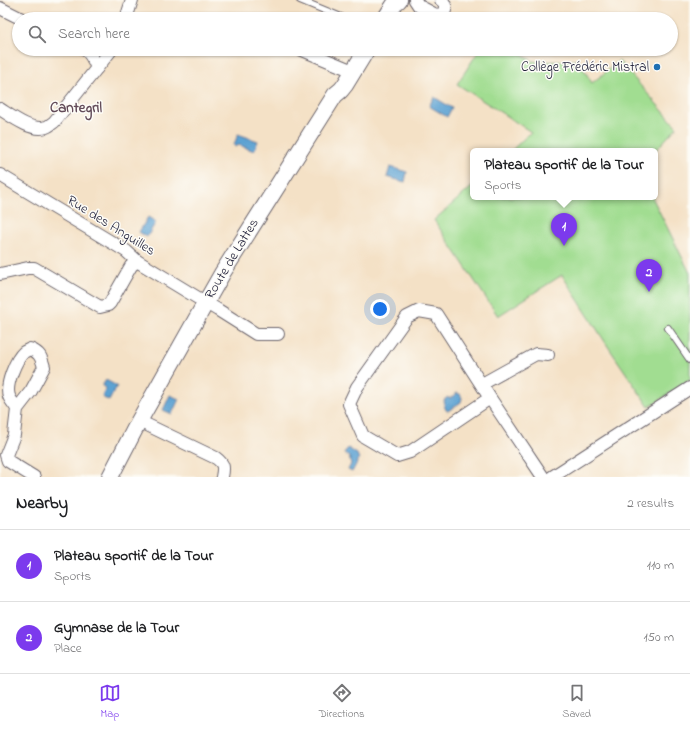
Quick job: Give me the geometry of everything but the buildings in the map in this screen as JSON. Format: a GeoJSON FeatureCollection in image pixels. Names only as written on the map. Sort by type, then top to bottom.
{"type":"FeatureCollection","features":[{"type":"Feature","properties":{"kind":"street"},"geometry":{"type":"LineString","coordinates":[[128,12],[132,0]]}},
{"type":"Feature","properties":{"kind":"street"},"geometry":{"type":"LineString","coordinates":[[390,12],[399,0]]}},
{"type":"Feature","properties":{"kind":"street"},"geometry":{"type":"LineString","coordinates":[[415,0],[419,6],[430,12]]}},
{"type":"Feature","properties":{"kind":"street"},"geometry":{"type":"LineString","coordinates":[[441,0],[446,6],[445,12]]}},
{"type":"Feature","properties":{"kind":"street"},"geometry":{"type":"LineString","coordinates":[[0,8],[12,14]]}},
{"type":"Feature","properties":{"kind":"street"},"geometry":{"type":"LineString","coordinates":[[91,56],[97,68]]}},
{"type":"Feature","properties":{"kind":"street"},"geometry":{"type":"LineString","coordinates":[[0,109],[30,126],[38,128],[46,127],[54,122],[106,56]]}},
{"type":"Feature","properties":{"kind":"street"},"geometry":{"type":"LineString","coordinates":[[317,56],[353,71]]}},
{"type":"Feature","properties":{"kind":"street","name":"Route de Lattes"},"geometry":{"type":"LineString","coordinates":[[110,477],[139,421],[222,272],[335,95],[345,85],[363,56]]}},
{"type":"Feature","properties":{"kind":"street","name":"Rue des Anguilles"},"geometry":{"type":"LineString","coordinates":[[0,175],[126,251],[137,260],[256,334],[278,334]]}},
{"type":"Feature","properties":{"kind":"street"},"geometry":{"type":"LineString","coordinates":[[0,274],[34,268],[100,307],[108,305],[131,266],[137,260]]}},
{"type":"Feature","properties":{"kind":"street"},"geometry":{"type":"LineString","coordinates":[[490,398],[410,452],[397,456],[363,436],[349,404],[357,387],[407,316],[419,311],[436,314],[543,477]]}},
{"type":"Feature","properties":{"kind":"street"},"geometry":{"type":"LineString","coordinates":[[482,384],[536,354],[548,355]]}},
{"type":"Feature","properties":{"kind":"street"},"geometry":{"type":"LineString","coordinates":[[552,477],[690,388]]}},
{"type":"Feature","properties":{"kind":"street"},"geometry":{"type":"LineString","coordinates":[[17,409],[14,435],[6,455],[8,461],[34,477]]}},
{"type":"Feature","properties":{"kind":"street"},"geometry":{"type":"LineString","coordinates":[[139,421],[216,458],[222,463],[222,477]]}},
{"type":"Feature","properties":{"kind":"lane"},"geometry":{"type":"LineString","coordinates":[[300,0],[329,12]]}},
{"type":"Feature","properties":{"kind":"lane"},"geometry":{"type":"LineString","coordinates":[[668,328],[690,360]]}},
{"type":"Feature","properties":{"kind":"green space"},"geometry":{"type":"Polygon","coordinates":[[[475,56],[525,56],[532,61],[541,62],[578,60],[592,83],[619,61],[677,127],[658,148],[514,148],[531,132],[457,84],[475,56]]]}},
{"type":"Feature","properties":{"kind":"green space"},"geometry":{"type":"Polygon","coordinates":[[[470,189],[470,200],[654,200],[690,273],[690,380],[649,407],[562,275],[498,316],[434,220],[470,189]]]}},
{"type":"Feature","properties":{"kind":"water"},"geometry":{"type":"Polygon","coordinates":[[[434,97],[452,108],[447,117],[429,106],[434,97]]]}},
{"type":"Feature","properties":{"kind":"water"},"geometry":{"type":"Polygon","coordinates":[[[238,134],[258,141],[254,151],[239,145],[235,147],[234,145],[238,134]]]}},
{"type":"Feature","properties":{"kind":"water"},"geometry":{"type":"Polygon","coordinates":[[[390,167],[407,172],[405,182],[387,177],[390,167]]]}},
{"type":"Feature","properties":{"kind":"water"},"geometry":{"type":"Polygon","coordinates":[[[148,217],[156,222],[147,237],[139,232],[148,217]]]}},
{"type":"Feature","properties":{"kind":"water"},"geometry":{"type":"Polygon","coordinates":[[[106,380],[117,386],[109,401],[102,397],[106,388],[102,386],[106,380]]]}},
{"type":"Feature","properties":{"kind":"water"},"geometry":{"type":"Polygon","coordinates":[[[457,393],[460,394],[462,398],[461,402],[448,411],[446,410],[444,400],[448,397],[449,399],[457,393]]]}},
{"type":"Feature","properties":{"kind":"water"},"geometry":{"type":"Polygon","coordinates":[[[170,395],[179,399],[172,414],[163,410],[170,395]]]}},
{"type":"Feature","properties":{"kind":"water"},"geometry":{"type":"Polygon","coordinates":[[[348,448],[357,454],[359,459],[352,472],[348,470],[351,464],[349,457],[344,453],[348,448]]]}},
{"type":"Feature","properties":{"kind":"place","name":"Collège Frédéric Mistral"},"geometry":{"type":"Point","coordinates":[657,67]}},
{"type":"Feature","properties":{"kind":"place","name":"Plateau sportif de la Tour"},"geometry":{"type":"Point","coordinates":[564,246]}},
{"type":"Feature","properties":{"kind":"place","name":"Gymnase de la Tour"},"geometry":{"type":"Point","coordinates":[649,292]}},
{"type":"Feature","properties":{"kind":"district","name":"Cantegril"},"geometry":{"type":"Point","coordinates":[76,108]}}]}
